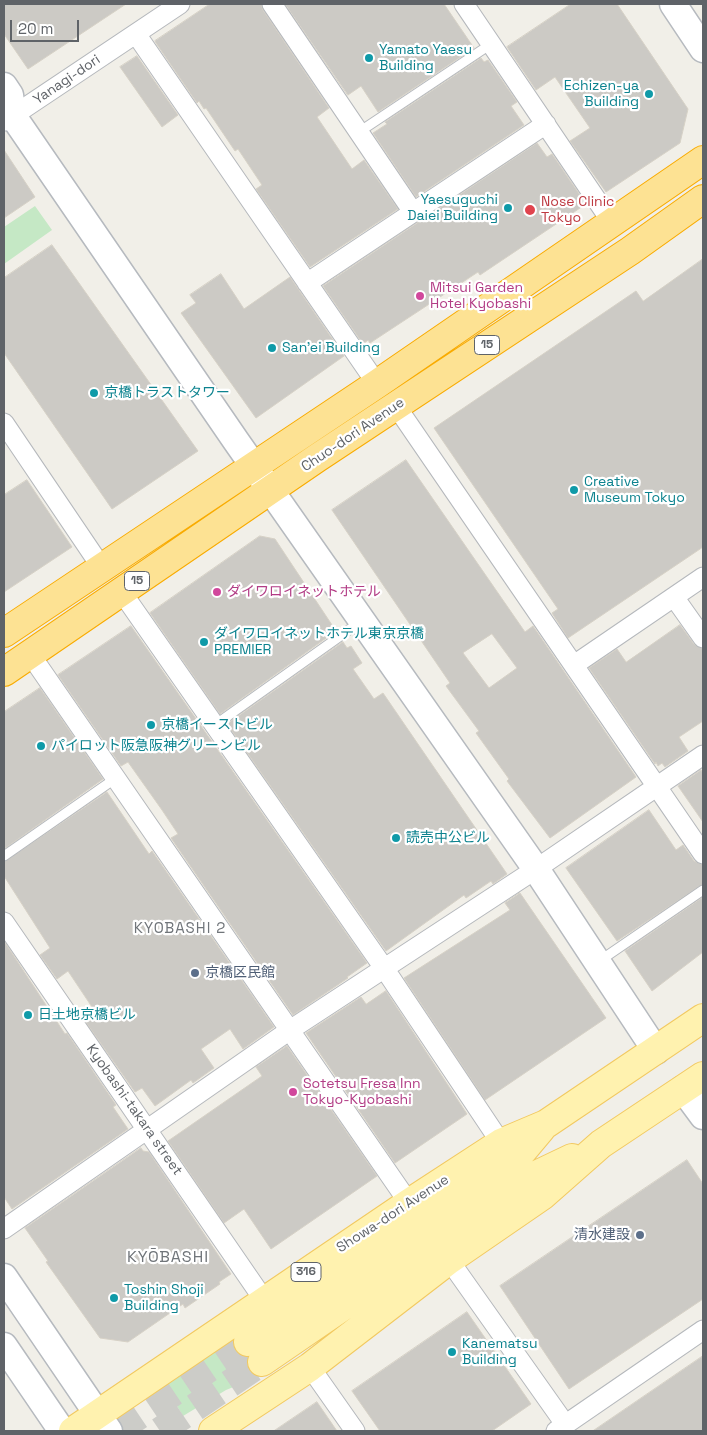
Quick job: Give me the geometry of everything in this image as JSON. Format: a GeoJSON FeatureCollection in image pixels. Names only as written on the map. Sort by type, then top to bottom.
{"type":"FeatureCollection","features":[{"type":"Feature","properties":{"kind":"highway","name":"Chuo-dori Avenue"},"geometry":{"type":"LineString","coordinates":[[4,633],[377,384],[613,224],[703,160]]}},
{"type":"Feature","properties":{"kind":"highway","name":"Chuo-dori Avenue"},"geometry":{"type":"LineString","coordinates":[[4,672],[270,490],[630,251],[703,198]]}},
{"type":"Feature","properties":{"kind":"main road","name":"Showa-dori Avenue"},"geometry":{"type":"LineString","coordinates":[[73,1431],[104,1422],[264,1300],[501,1143],[546,1124],[703,1018]]}},
{"type":"Feature","properties":{"kind":"main road","name":"Showa-dori Avenue"},"geometry":{"type":"LineString","coordinates":[[546,1124],[516,1160],[255,1352],[530,1178],[600,1144],[693,1082]]}},
{"type":"Feature","properties":{"kind":"main road","name":"Showa-dori Avenue"},"geometry":{"type":"LineString","coordinates":[[213,1431],[310,1367],[450,1260],[542,1196],[600,1144]]}},
{"type":"Feature","properties":{"kind":"street","name":"Yanagi-dori"},"geometry":{"type":"LineString","coordinates":[[7,116],[180,4]]}},
{"type":"Feature","properties":{"kind":"street"},"geometry":{"type":"LineString","coordinates":[[272,4],[413,212]]}},
{"type":"Feature","properties":{"kind":"street"},"geometry":{"type":"LineString","coordinates":[[464,4],[613,224]]}},
{"type":"Feature","properties":{"kind":"street"},"geometry":{"type":"LineString","coordinates":[[673,4],[703,49]]}},
{"type":"Feature","properties":{"kind":"street"},"geometry":{"type":"LineString","coordinates":[[136,34],[377,384]]}},
{"type":"Feature","properties":{"kind":"street"},"geometry":{"type":"LineString","coordinates":[[4,86],[10,95],[7,116],[363,620],[536,869],[656,1050]]}},
{"type":"Feature","properties":{"kind":"street"},"geometry":{"type":"LineString","coordinates":[[307,283],[546,124]]}},
{"type":"Feature","properties":{"kind":"street"},"geometry":{"type":"LineString","coordinates":[[396,406],[703,854]]}},
{"type":"Feature","properties":{"kind":"street"},"geometry":{"type":"LineString","coordinates":[[4,423],[102,568]]}},
{"type":"Feature","properties":{"kind":"street"},"geometry":{"type":"LineString","coordinates":[[574,665],[703,577]]}},
{"type":"Feature","properties":{"kind":"street"},"geometry":{"type":"LineString","coordinates":[[121,591],[384,968],[501,1143]]}},
{"type":"Feature","properties":{"kind":"street"},"geometry":{"type":"LineString","coordinates":[[674,597],[703,638]]}},
{"type":"Feature","properties":{"kind":"street"},"geometry":{"type":"LineString","coordinates":[[30,654],[409,1203]]}},
{"type":"Feature","properties":{"kind":"street"},"geometry":{"type":"LineString","coordinates":[[4,1229],[290,1030],[536,869],[703,755]]}},
{"type":"Feature","properties":{"kind":"street","name":"Kyobashi-takara street"},"geometry":{"type":"LineString","coordinates":[[4,922],[264,1300]]}},
{"type":"Feature","properties":{"kind":"street"},"geometry":{"type":"LineString","coordinates":[[693,1082],[703,1116]]}},
{"type":"Feature","properties":{"kind":"street"},"geometry":{"type":"LineString","coordinates":[[450,1260],[560,1428],[703,1330]]}},
{"type":"Feature","properties":{"kind":"street"},"geometry":{"type":"LineString","coordinates":[[4,1277],[104,1422]]}},
{"type":"Feature","properties":{"kind":"street"},"geometry":{"type":"LineString","coordinates":[[4,1346],[62,1431]]}},
{"type":"Feature","properties":{"kind":"street"},"geometry":{"type":"LineString","coordinates":[[310,1367],[355,1431]]}},
{"type":"Feature","properties":{"kind":"lane"},"geometry":{"type":"LineString","coordinates":[[359,132],[491,44]]}},
{"type":"Feature","properties":{"kind":"lane"},"geometry":{"type":"LineString","coordinates":[[215,725],[363,620]]}},
{"type":"Feature","properties":{"kind":"lane"},"geometry":{"type":"LineString","coordinates":[[4,856],[116,778]]}},
{"type":"Feature","properties":{"kind":"lane"},"geometry":{"type":"LineString","coordinates":[[598,962],[703,890]]}},
{"type":"Feature","properties":{"kind":"green space"},"geometry":{"type":"Polygon","coordinates":[[[35,206],[52,230],[4,264],[4,227],[35,206]]]}},
{"type":"Feature","properties":{"kind":"green space"},"geometry":{"type":"Polygon","coordinates":[[[239,1336],[266,1374],[226,1390],[183,1416],[165,1386],[239,1336]]]}},
{"type":"Feature","properties":{"kind":"building"},"geometry":{"type":"Polygon","coordinates":[[[4,4],[126,4],[28,69],[4,34],[4,4]]]}},
{"type":"Feature","properties":{"kind":"building"},"geometry":{"type":"Polygon","coordinates":[[[210,4],[261,4],[263,10],[329,108],[317,117],[352,169],[364,160],[398,209],[310,267],[256,189],[262,185],[238,149],[235,151],[206,108],[204,109],[199,101],[197,103],[155,41],[210,4]]]}},
{"type":"Feature","properties":{"kind":"building"},"geometry":{"type":"Polygon","coordinates":[[[285,4],[444,4],[474,48],[378,112],[361,86],[348,95],[285,4]]]}},
{"type":"Feature","properties":{"kind":"building"},"geometry":{"type":"Polygon","coordinates":[[[571,4],[617,4],[688,109],[680,143],[606,192],[570,141],[590,128],[555,77],[536,90],[507,47],[571,4]]]}},
{"type":"Feature","properties":{"kind":"building"},"geometry":{"type":"Polygon","coordinates":[[[137,56],[178,115],[162,127],[120,67],[137,56]]]}},
{"type":"Feature","properties":{"kind":"building"},"geometry":{"type":"Polygon","coordinates":[[[481,58],[484,62],[488,60],[517,102],[511,106],[524,125],[416,197],[373,133],[387,124],[385,122],[481,58]]]}},
{"type":"Feature","properties":{"kind":"building"},"geometry":{"type":"Polygon","coordinates":[[[537,143],[547,157],[552,154],[586,204],[480,275],[478,272],[370,343],[368,340],[363,344],[323,286],[537,143]]]}},
{"type":"Feature","properties":{"kind":"building"},"geometry":{"type":"Polygon","coordinates":[[[4,150],[35,197],[4,218],[4,150]]]}},
{"type":"Feature","properties":{"kind":"building","name":"京橋トラストタワー"},"geometry":{"type":"Polygon","coordinates":[[[52,245],[198,451],[112,509],[4,353],[4,278],[52,245]]]}},
{"type":"Feature","properties":{"kind":"building"},"geometry":{"type":"Polygon","coordinates":[[[703,259],[703,547],[568,638],[552,613],[558,609],[434,428],[636,291],[643,301],[703,259]]]}},
{"type":"Feature","properties":{"kind":"building","name":"San'ei Building"},"geometry":{"type":"Polygon","coordinates":[[[221,274],[244,309],[290,277],[344,356],[256,418],[181,313],[196,303],[190,295],[221,274]]]}},
{"type":"Feature","properties":{"kind":"building"},"geometry":{"type":"Polygon","coordinates":[[[406,460],[525,632],[533,626],[636,777],[550,838],[507,781],[509,779],[476,733],[479,731],[446,686],[450,683],[332,510],[406,460]],[[492,634],[463,653],[489,688],[517,668],[492,634]]]}},
{"type":"Feature","properties":{"kind":"building"},"geometry":{"type":"Polygon","coordinates":[[[27,480],[72,547],[4,592],[4,495],[27,480]]]}},
{"type":"Feature","properties":{"kind":"building"},"geometry":{"type":"Polygon","coordinates":[[[260,536],[275,539],[336,631],[220,714],[150,613],[260,536]]]}},
{"type":"Feature","properties":{"kind":"building"},"geometry":{"type":"Polygon","coordinates":[[[680,625],[694,644],[703,649],[703,721],[679,737],[688,751],[665,767],[662,763],[658,766],[656,762],[655,764],[589,668],[617,649],[626,662],[680,625]]]}},
{"type":"Feature","properties":{"kind":"building"},"geometry":{"type":"Polygon","coordinates":[[[131,626],[367,963],[293,1015],[171,838],[178,834],[162,810],[128,762],[121,766],[58,675],[131,626]]]}},
{"type":"Feature","properties":{"kind":"building"},"geometry":{"type":"Polygon","coordinates":[[[343,642],[347,648],[351,646],[362,663],[353,669],[374,699],[383,693],[507,874],[493,884],[491,881],[466,898],[464,895],[386,951],[227,724],[343,642]]]}},
{"type":"Feature","properties":{"kind":"building","name":"パイロット阪急阪神グリーンビル"},"geometry":{"type":"Polygon","coordinates":[[[40,688],[103,779],[4,849],[4,712],[40,688]]]}},
{"type":"Feature","properties":{"kind":"building"},"geometry":{"type":"Polygon","coordinates":[[[701,770],[703,773],[703,822],[678,786],[701,770]]]}},
{"type":"Feature","properties":{"kind":"building"},"geometry":{"type":"Polygon","coordinates":[[[107,792],[149,854],[152,851],[274,1027],[243,1049],[230,1029],[201,1049],[214,1068],[193,1083],[191,1080],[155,1106],[142,1088],[135,1092],[85,1021],[96,1013],[68,971],[57,979],[40,955],[50,948],[4,876],[4,862],[107,792]]]}},
{"type":"Feature","properties":{"kind":"building"},"geometry":{"type":"Polygon","coordinates":[[[649,810],[676,850],[683,845],[694,861],[703,865],[703,884],[617,941],[566,868],[649,810]]]}},
{"type":"Feature","properties":{"kind":"building"},"geometry":{"type":"Polygon","coordinates":[[[520,893],[606,1018],[485,1100],[404,978],[510,910],[505,903],[520,893]]]}},
{"type":"Feature","properties":{"kind":"building"},"geometry":{"type":"Polygon","coordinates":[[[703,897],[703,952],[652,991],[625,951],[703,897]]]}},
{"type":"Feature","properties":{"kind":"building","name":"日土地京橋ビル"},"geometry":{"type":"Polygon","coordinates":[[[4,941],[65,1034],[67,1033],[116,1105],[113,1107],[128,1129],[12,1209],[4,1197],[4,941]]]}},
{"type":"Feature","properties":{"kind":"building"},"geometry":{"type":"Polygon","coordinates":[[[386,991],[467,1114],[395,1163],[306,1033],[361,997],[366,1004],[386,991]]]}},
{"type":"Feature","properties":{"kind":"building"},"geometry":{"type":"Polygon","coordinates":[[[287,1046],[377,1176],[271,1249],[244,1209],[224,1223],[168,1141],[262,1076],[256,1067],[287,1046]]]}},
{"type":"Feature","properties":{"kind":"building"},"geometry":{"type":"Polygon","coordinates":[[[141,1148],[143,1151],[149,1152],[231,1274],[219,1282],[220,1284],[185,1308],[183,1304],[128,1342],[100,1338],[46,1262],[48,1261],[25,1228],[141,1148]]]}},
{"type":"Feature","properties":{"kind":"building","name":"清水建設"},"geometry":{"type":"Polygon","coordinates":[[[687,1160],[703,1184],[703,1299],[569,1389],[500,1286],[687,1160]]]}},
{"type":"Feature","properties":{"kind":"building","name":"Kanematsu Building"},"geometry":{"type":"Polygon","coordinates":[[[467,1312],[531,1404],[492,1431],[380,1431],[352,1391],[467,1312]]]}},
{"type":"Feature","properties":{"kind":"building"},"geometry":{"type":"Polygon","coordinates":[[[703,1356],[703,1431],[593,1431],[703,1356]]]}},
{"type":"Feature","properties":{"kind":"building"},"geometry":{"type":"Polygon","coordinates":[[[317,1402],[337,1431],[274,1431],[317,1402]]]}},
{"type":"Feature","properties":{"kind":"tunnel"},"geometry":{"type":"LineString","coordinates":[[116,1431],[248,1342]]}},
{"type":"Feature","properties":{"kind":"tunnel"},"geometry":{"type":"LineString","coordinates":[[160,1431],[262,1362]]}},
{"type":"Feature","properties":{"kind":"place","name":"Yamato Yaesu Building"},"geometry":{"type":"Point","coordinates":[369,58]}},
{"type":"Feature","properties":{"kind":"place","name":"Echizen-ya Building"},"geometry":{"type":"Point","coordinates":[649,94]}},
{"type":"Feature","properties":{"kind":"place","name":"Yaesuguchi Daiei Building"},"geometry":{"type":"Point","coordinates":[508,208]}},
{"type":"Feature","properties":{"kind":"place","name":"Nose Clinic Tokyo"},"geometry":{"type":"Point","coordinates":[530,210]}},
{"type":"Feature","properties":{"kind":"place","name":"Mitsui Garden Hotel Kyobashi"},"geometry":{"type":"Point","coordinates":[420,296]}},
{"type":"Feature","properties":{"kind":"place","name":"San'ei Building"},"geometry":{"type":"Point","coordinates":[272,348]}},
{"type":"Feature","properties":{"kind":"place","name":"京橋トラストタワー"},"geometry":{"type":"Point","coordinates":[94,393]}},
{"type":"Feature","properties":{"kind":"place","name":"Creative Museum Tokyo"},"geometry":{"type":"Point","coordinates":[574,490]}},
{"type":"Feature","properties":{"kind":"place","name":"ダイワロイネットホテル"},"geometry":{"type":"Point","coordinates":[217,592]}},
{"type":"Feature","properties":{"kind":"place","name":"ダイワロイネットホテル東京京橋 PREMIER"},"geometry":{"type":"Point","coordinates":[204,642]}},
{"type":"Feature","properties":{"kind":"place","name":"京橋イーストビル"},"geometry":{"type":"Point","coordinates":[151,725]}},
{"type":"Feature","properties":{"kind":"place","name":"パイロット阪急阪神グリーンビル"},"geometry":{"type":"Point","coordinates":[41,746]}},
{"type":"Feature","properties":{"kind":"place","name":"読売中公ビル"},"geometry":{"type":"Point","coordinates":[396,838]}},
{"type":"Feature","properties":{"kind":"place","name":"京橋区民館"},"geometry":{"type":"Point","coordinates":[195,973]}},
{"type":"Feature","properties":{"kind":"place","name":"日土地京橋ビル"},"geometry":{"type":"Point","coordinates":[28,1015]}},
{"type":"Feature","properties":{"kind":"place","name":"Sotetsu Fresa Inn Tokyo-Kyobashi"},"geometry":{"type":"Point","coordinates":[293,1092]}},
{"type":"Feature","properties":{"kind":"place","name":"清水建設"},"geometry":{"type":"Point","coordinates":[640,1235]}},
{"type":"Feature","properties":{"kind":"place","name":"Toshin Shoji Building"},"geometry":{"type":"Point","coordinates":[114,1298]}},
{"type":"Feature","properties":{"kind":"place","name":"Kanematsu Building"},"geometry":{"type":"Point","coordinates":[452,1352]}},
{"type":"Feature","properties":{"kind":"district","name":"KYOBASHI 2"},"geometry":{"type":"Point","coordinates":[180,929]}},
{"type":"Feature","properties":{"kind":"district","name":"KYŌBASHI"},"geometry":{"type":"Point","coordinates":[168,1258]}}]}
